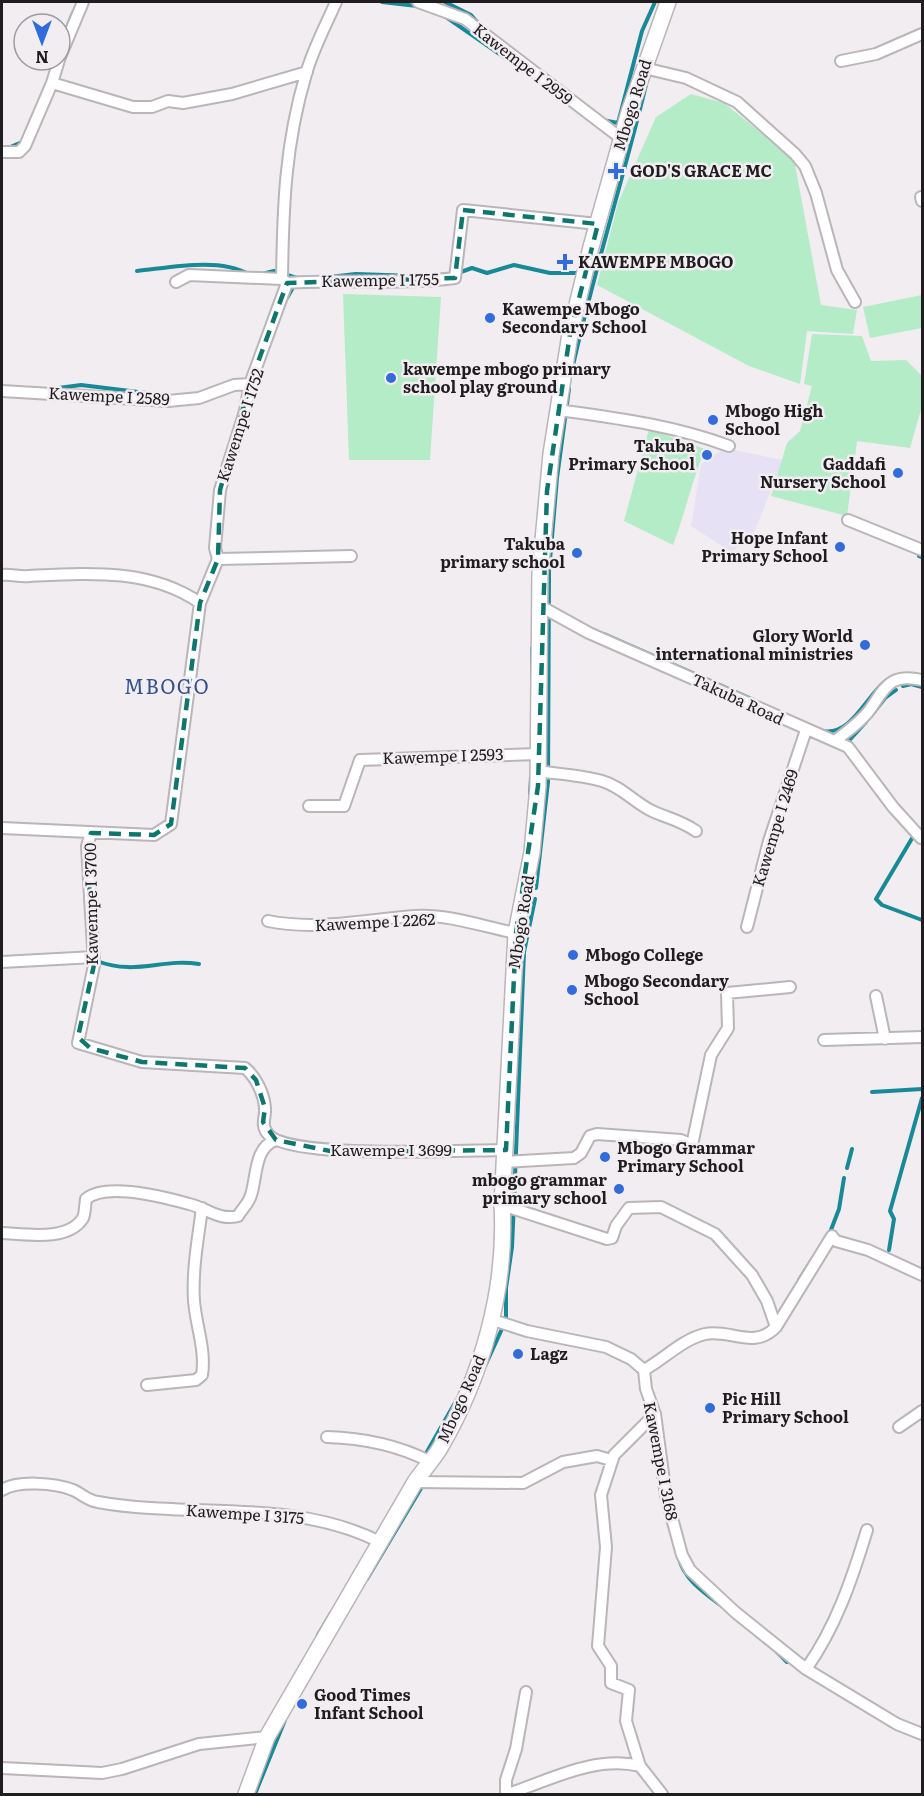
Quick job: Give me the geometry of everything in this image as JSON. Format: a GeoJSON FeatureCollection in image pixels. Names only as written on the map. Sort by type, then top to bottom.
{"type":"FeatureCollection","features":[{"type":"Feature","properties":{"kind":"street"},"geometry":{"type":"LineString","coordinates":[[72,29],[84,2]]}},
{"type":"Feature","properties":{"kind":"street","name":"Kawempe I 1752"},"geometry":{"type":"LineString","coordinates":[[2,828],[154,835],[171,824],[200,603],[218,559],[215,549],[219,490],[244,411],[250,384],[285,281],[284,180],[293,125],[307,72],[336,2]]}},
{"type":"Feature","properties":{"kind":"street","name":"Kawempe I 2959"},"geometry":{"type":"LineString","coordinates":[[418,2],[465,19],[622,139]]}},
{"type":"Feature","properties":{"kind":"street","name":"Mbogo Road"},"geometry":{"type":"LineString","coordinates":[[246,1794],[267,1737],[382,1543],[425,1459],[438,1450],[463,1402],[493,1320],[504,1243],[502,1205],[516,933],[532,852],[538,753],[540,606],[547,491],[570,334],[622,139],[668,2]]}},
{"type":"Feature","properties":{"kind":"street"},"geometry":{"type":"LineString","coordinates":[[841,61],[876,54],[922,34]]}},
{"type":"Feature","properties":{"kind":"street"},"geometry":{"type":"LineString","coordinates":[[644,68],[686,78],[729,97],[755,117],[795,154],[805,166],[814,188],[837,270],[855,302]]}},
{"type":"Feature","properties":{"kind":"street"},"geometry":{"type":"LineString","coordinates":[[2,152],[22,150],[55,72]]}},
{"type":"Feature","properties":{"kind":"street"},"geometry":{"type":"LineString","coordinates":[[52,83],[133,107],[152,107],[168,101],[183,103],[232,94],[307,72]]}},
{"type":"Feature","properties":{"kind":"street","name":"Kawempe I 1755"},"geometry":{"type":"LineString","coordinates":[[176,282],[189,275],[285,281],[419,282],[455,278],[463,210],[598,224]]}},
{"type":"Feature","properties":{"kind":"street","name":"Kawempe I 2589"},"geometry":{"type":"LineString","coordinates":[[2,391],[168,401],[199,398],[234,385],[250,384]]}},
{"type":"Feature","properties":{"kind":"street"},"geometry":{"type":"LineString","coordinates":[[558,411],[645,422],[692,432],[729,446]]}},
{"type":"Feature","properties":{"kind":"street"},"geometry":{"type":"LineString","coordinates":[[848,520],[922,550]]}},
{"type":"Feature","properties":{"kind":"street"},"geometry":{"type":"LineString","coordinates":[[218,559],[351,556]]}},
{"type":"Feature","properties":{"kind":"street"},"geometry":{"type":"LineString","coordinates":[[2,575],[27,576],[92,572],[131,576],[173,587],[200,603]]}},
{"type":"Feature","properties":{"kind":"street","name":"Takuba Road"},"geometry":{"type":"LineString","coordinates":[[540,606],[589,633],[806,730],[836,740]]}},
{"type":"Feature","properties":{"kind":"street"},"geometry":{"type":"LineString","coordinates":[[921,838],[893,807],[848,747],[836,740],[865,714],[877,696],[894,681],[922,680]]}},
{"type":"Feature","properties":{"kind":"street","name":"Kawempe I 2469"},"geometry":{"type":"LineString","coordinates":[[747,927],[769,841],[806,730]]}},
{"type":"Feature","properties":{"kind":"street","name":"Kawempe I 2593"},"geometry":{"type":"LineString","coordinates":[[309,806],[344,806],[360,760],[538,753]]}},
{"type":"Feature","properties":{"kind":"street"},"geometry":{"type":"LineString","coordinates":[[537,771],[601,780],[618,788],[629,799],[652,811],[679,819],[696,831]]}},
{"type":"Feature","properties":{"kind":"street","name":"Kawempe I 3700"},"geometry":{"type":"LineString","coordinates":[[91,833],[87,846],[93,971],[78,1043],[142,1062],[245,1068],[256,1080],[266,1108],[263,1122],[267,1134],[276,1140]]}},
{"type":"Feature","properties":{"kind":"street","name":"Kawempe I 2262"},"geometry":{"type":"LineString","coordinates":[[268,921],[291,926],[316,926],[434,916],[516,933]]}},
{"type":"Feature","properties":{"kind":"street"},"geometry":{"type":"LineString","coordinates":[[2,962],[93,957]]}},
{"type":"Feature","properties":{"kind":"street","name":"Kawempe I 3699"},"geometry":{"type":"LineString","coordinates":[[276,1140],[335,1152],[574,1158],[581,1153],[590,1136],[597,1134],[681,1140],[692,1145],[711,1055],[728,1028],[727,993],[790,987]]}},
{"type":"Feature","properties":{"kind":"street"},"geometry":{"type":"LineString","coordinates":[[876,996],[885,1039]]}},
{"type":"Feature","properties":{"kind":"street"},"geometry":{"type":"LineString","coordinates":[[824,1041],[922,1037]]}},
{"type":"Feature","properties":{"kind":"street"},"geometry":{"type":"LineString","coordinates":[[2,1233],[60,1233],[69,1230],[83,1218],[86,1199],[93,1194],[109,1190],[125,1191],[202,1208],[220,1217],[238,1216],[250,1199],[261,1153],[276,1140]]}},
{"type":"Feature","properties":{"kind":"street"},"geometry":{"type":"LineString","coordinates":[[502,1205],[607,1239],[612,1238],[616,1226],[629,1208],[662,1207],[709,1230],[723,1242],[752,1275],[767,1300],[776,1327]]}},
{"type":"Feature","properties":{"kind":"street"},"geometry":{"type":"LineString","coordinates":[[147,1385],[196,1380],[202,1375],[203,1350],[194,1299],[195,1262],[202,1208]]}},
{"type":"Feature","properties":{"kind":"street"},"geometry":{"type":"LineString","coordinates":[[493,1320],[534,1332],[606,1347],[631,1359],[644,1370],[701,1335],[717,1334],[751,1340],[763,1337],[776,1327],[832,1236],[836,1241],[868,1250],[922,1275]]}},
{"type":"Feature","properties":{"kind":"street","name":"Kawempe I 3168"},"geometry":{"type":"LineString","coordinates":[[644,1370],[646,1389],[655,1414],[666,1496],[682,1555],[690,1570],[735,1612],[806,1670],[897,1724],[922,1734]]}},
{"type":"Feature","properties":{"kind":"street"},"geometry":{"type":"LineString","coordinates":[[899,1426],[922,1411]]}},
{"type":"Feature","properties":{"kind":"street"},"geometry":{"type":"LineString","coordinates":[[655,1414],[617,1450],[611,1460],[601,1495],[606,1546],[598,1646],[611,1666],[611,1683],[629,1690],[626,1721],[640,1767],[662,1794]]}},
{"type":"Feature","properties":{"kind":"street"},"geometry":{"type":"LineString","coordinates":[[327,1437],[357,1438],[385,1444],[425,1459]]}},
{"type":"Feature","properties":{"kind":"street"},"geometry":{"type":"LineString","coordinates":[[415,1482],[523,1483],[563,1462],[597,1456],[611,1460]]}},
{"type":"Feature","properties":{"kind":"street","name":"Kawempe I 3175"},"geometry":{"type":"LineString","coordinates":[[2,1490],[8,1486],[44,1485],[70,1489],[95,1502],[176,1509],[264,1512],[301,1517],[359,1531],[382,1543]]}},
{"type":"Feature","properties":{"kind":"street"},"geometry":{"type":"LineString","coordinates":[[806,1670],[828,1632],[850,1586],[867,1530]]}},
{"type":"Feature","properties":{"kind":"street"},"geometry":{"type":"LineString","coordinates":[[526,1692],[516,1749],[506,1780],[507,1794],[597,1764],[618,1762],[640,1767]]}},
{"type":"Feature","properties":{"kind":"street"},"geometry":{"type":"LineString","coordinates":[[2,1768],[102,1773],[122,1769],[199,1744],[267,1737]]}},
{"type":"Feature","properties":{"kind":"highlighted area"},"geometry":{"type":"Polygon","coordinates":[[[463,210],[598,224],[570,334],[547,491],[538,786],[516,933],[506,1150],[335,1152],[276,1140],[263,1122],[265,1108],[256,1080],[245,1068],[142,1062],[90,1048],[78,1037],[94,965],[87,846],[91,833],[154,835],[171,824],[200,603],[218,559],[220,490],[250,384],[287,283],[455,278],[463,210]]]}},
{"type":"Feature","properties":{"kind":"shaded area"},"geometry":{"type":"Polygon","coordinates":[[[725,448],[783,460],[752,538],[731,552],[691,526],[701,464],[725,448]]]}},
{"type":"Feature","properties":{"kind":"green space"},"geometry":{"type":"Polygon","coordinates":[[[691,94],[724,103],[794,159],[821,305],[857,310],[853,334],[807,331],[800,384],[749,366],[597,285],[618,203],[656,117],[691,94]]]}},
{"type":"Feature","properties":{"kind":"green space","name":"kawempe mbogo primary school play ground"},"geometry":{"type":"Polygon","coordinates":[[[343,294],[441,297],[430,460],[349,460],[343,294]]]}},
{"type":"Feature","properties":{"kind":"green space"},"geometry":{"type":"Polygon","coordinates":[[[922,295],[922,328],[870,338],[863,307],[922,295]]]}},
{"type":"Feature","properties":{"kind":"green space"},"geometry":{"type":"Polygon","coordinates":[[[812,334],[862,336],[871,361],[906,360],[922,376],[922,406],[910,448],[857,441],[847,516],[771,496],[787,443],[800,431],[812,386],[804,384],[812,334]]]}},
{"type":"Feature","properties":{"kind":"green space"},"geometry":{"type":"Polygon","coordinates":[[[649,429],[705,449],[673,545],[624,521],[649,429]]]}},
{"type":"Feature","properties":{"kind":"waterway"},"geometry":{"type":"LineString","coordinates":[[382,2],[417,6]]}},
{"type":"Feature","properties":{"kind":"waterway"},"geometry":{"type":"LineString","coordinates":[[445,2],[471,15],[478,23]]}},
{"type":"Feature","properties":{"kind":"waterway"},"geometry":{"type":"LineString","coordinates":[[602,120],[618,123],[642,31],[655,2]]}},
{"type":"Feature","properties":{"kind":"waterway"},"geometry":{"type":"LineString","coordinates":[[446,17],[524,71]]}},
{"type":"Feature","properties":{"kind":"waterway"},"geometry":{"type":"LineString","coordinates":[[572,370],[646,85]]}},
{"type":"Feature","properties":{"kind":"waterway"},"geometry":{"type":"LineString","coordinates":[[8,148],[22,142]]}},
{"type":"Feature","properties":{"kind":"waterway"},"geometry":{"type":"LineString","coordinates":[[137,271],[208,265],[223,266],[248,274]]}},
{"type":"Feature","properties":{"kind":"waterway"},"geometry":{"type":"LineString","coordinates":[[458,273],[472,268],[487,273],[514,265],[550,273],[579,273]]}},
{"type":"Feature","properties":{"kind":"waterway"},"geometry":{"type":"LineString","coordinates":[[262,274],[274,271],[297,278]]}},
{"type":"Feature","properties":{"kind":"waterway"},"geometry":{"type":"LineString","coordinates":[[329,277],[356,274],[414,276]]}},
{"type":"Feature","properties":{"kind":"waterway"},"geometry":{"type":"LineString","coordinates":[[287,298],[295,284]]}},
{"type":"Feature","properties":{"kind":"waterway"},"geometry":{"type":"LineString","coordinates":[[51,389],[81,385],[171,396]]}},
{"type":"Feature","properties":{"kind":"waterway"},"geometry":{"type":"LineString","coordinates":[[536,888],[548,782],[549,572],[557,478],[569,389]]}},
{"type":"Feature","properties":{"kind":"waterway"},"geometry":{"type":"LineString","coordinates":[[604,634],[754,700]]}},
{"type":"Feature","properties":{"kind":"waterway"},"geometry":{"type":"LineString","coordinates":[[532,648],[532,679]]}},
{"type":"Feature","properties":{"kind":"waterway"},"geometry":{"type":"LineString","coordinates":[[823,731],[833,731],[851,721],[887,680]]}},
{"type":"Feature","properties":{"kind":"waterway"},"geometry":{"type":"LineString","coordinates":[[903,686],[911,684],[922,687]]}},
{"type":"Feature","properties":{"kind":"waterway"},"geometry":{"type":"LineString","coordinates":[[871,716],[885,698],[896,690]]}},
{"type":"Feature","properties":{"kind":"waterway"},"geometry":{"type":"LineString","coordinates":[[845,745],[866,722]]}},
{"type":"Feature","properties":{"kind":"waterway"},"geometry":{"type":"LineString","coordinates":[[530,796],[531,777]]}},
{"type":"Feature","properties":{"kind":"waterway"},"geometry":{"type":"LineString","coordinates":[[914,835],[876,899],[882,905],[922,920]]}},
{"type":"Feature","properties":{"kind":"waterway"},"geometry":{"type":"LineString","coordinates":[[486,1364],[506,1320],[506,1288],[512,1247],[524,952],[535,899]]}},
{"type":"Feature","properties":{"kind":"waterway"},"geometry":{"type":"LineString","coordinates":[[97,961],[124,967],[173,963],[199,964]]}},
{"type":"Feature","properties":{"kind":"waterway"},"geometry":{"type":"LineString","coordinates":[[872,1092],[922,1089]]}},
{"type":"Feature","properties":{"kind":"waterway"},"geometry":{"type":"LineString","coordinates":[[889,1250],[894,1219],[890,1211],[922,1098]]}},
{"type":"Feature","properties":{"kind":"waterway"},"geometry":{"type":"LineString","coordinates":[[847,1168],[852,1149]]}},
{"type":"Feature","properties":{"kind":"waterway"},"geometry":{"type":"LineString","coordinates":[[829,1235],[839,1209],[844,1178]]}},
{"type":"Feature","properties":{"kind":"waterway"},"geometry":{"type":"LineString","coordinates":[[799,1280],[813,1258]]}},
{"type":"Feature","properties":{"kind":"waterway"},"geometry":{"type":"LineString","coordinates":[[424,1457],[456,1401]]}},
{"type":"Feature","properties":{"kind":"waterway"},"geometry":{"type":"LineString","coordinates":[[367,1579],[423,1485]]}},
{"type":"Feature","properties":{"kind":"waterway"},"geometry":{"type":"LineString","coordinates":[[679,1558],[681,1566],[690,1579],[723,1607]]}},
{"type":"Feature","properties":{"kind":"waterway"},"geometry":{"type":"LineString","coordinates":[[318,1635],[331,1613]]}},
{"type":"Feature","properties":{"kind":"waterway"},"geometry":{"type":"LineString","coordinates":[[777,1652],[787,1662]]}},
{"type":"Feature","properties":{"kind":"waterway"},"geometry":{"type":"LineString","coordinates":[[255,1794],[285,1720]]}},
{"type":"Feature","properties":{"kind":"place","name":"GOD'S GRACE MC"},"geometry":{"type":"Point","coordinates":[616,171]}},
{"type":"Feature","properties":{"kind":"place","name":"KAWEMPE MBOGO"},"geometry":{"type":"Point","coordinates":[565,262]}},
{"type":"Feature","properties":{"kind":"place","name":"Kawempe Mbogo Secondary School"},"geometry":{"type":"Point","coordinates":[490,318]}},
{"type":"Feature","properties":{"kind":"place","name":"kawempe mbogo primary school play ground"},"geometry":{"type":"Point","coordinates":[391,378]}},
{"type":"Feature","properties":{"kind":"place","name":"Mbogo High School"},"geometry":{"type":"Point","coordinates":[713,420]}},
{"type":"Feature","properties":{"kind":"place","name":"Takuba Primary School"},"geometry":{"type":"Point","coordinates":[707,455]}},
{"type":"Feature","properties":{"kind":"place","name":"Gaddafi Nursery School"},"geometry":{"type":"Point","coordinates":[898,473]}},
{"type":"Feature","properties":{"kind":"place","name":"Hope Infant Primary School"},"geometry":{"type":"Point","coordinates":[840,547]}},
{"type":"Feature","properties":{"kind":"place","name":"Takuba primary school"},"geometry":{"type":"Point","coordinates":[577,553]}},
{"type":"Feature","properties":{"kind":"place","name":"Glory World international ministries"},"geometry":{"type":"Point","coordinates":[865,645]}},
{"type":"Feature","properties":{"kind":"place","name":"Mbogo College"},"geometry":{"type":"Point","coordinates":[573,955]}},
{"type":"Feature","properties":{"kind":"place","name":"Mbogo Secondary School"},"geometry":{"type":"Point","coordinates":[572,990]}},
{"type":"Feature","properties":{"kind":"place","name":"Mbogo Grammar Primary School"},"geometry":{"type":"Point","coordinates":[605,1157]}},
{"type":"Feature","properties":{"kind":"place","name":"mbogo grammar primary school"},"geometry":{"type":"Point","coordinates":[619,1189]}},
{"type":"Feature","properties":{"kind":"place","name":"Lagz"},"geometry":{"type":"Point","coordinates":[518,1354]}},
{"type":"Feature","properties":{"kind":"place","name":"Pic Hill Primary School"},"geometry":{"type":"Point","coordinates":[710,1408]}},
{"type":"Feature","properties":{"kind":"place","name":"Good Times Infant School"},"geometry":{"type":"Point","coordinates":[302,1704]}},
{"type":"Feature","properties":{"kind":"district","name":"MBOGO"},"geometry":{"type":"Point","coordinates":[167,687]}}]}
